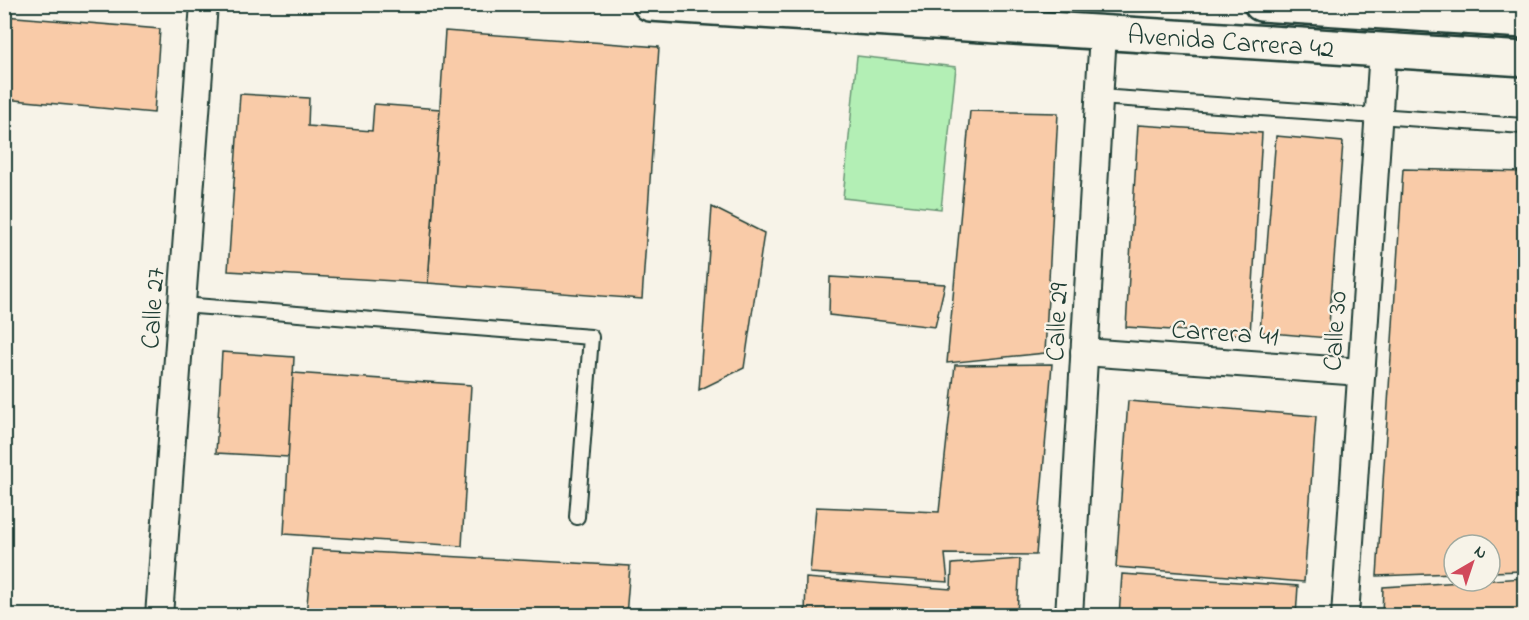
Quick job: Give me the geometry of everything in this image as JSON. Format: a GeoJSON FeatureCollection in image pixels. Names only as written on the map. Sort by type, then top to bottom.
{"type":"FeatureCollection","features":[{"type":"Feature","properties":{"kind":"highway","name":"Avenida Carrera 42"},"geometry":{"type":"LineString","coordinates":[[650,4],[1524,59]]}},
{"type":"Feature","properties":{"kind":"highway","name":"Avenida Carrera 42"},"geometry":{"type":"LineString","coordinates":[[1261,4],[1524,21]]}},
{"type":"Feature","properties":{"kind":"highway"},"geometry":{"type":"LineString","coordinates":[[1203,39],[1356,10]]}},
{"type":"Feature","properties":{"kind":"street","name":"Calle 27"},"geometry":{"type":"LineString","coordinates":[[159,615],[204,4]]}},
{"type":"Feature","properties":{"kind":"street","name":"Calle 29"},"geometry":{"type":"LineString","coordinates":[[1069,615],[1103,33]]}},
{"type":"Feature","properties":{"kind":"street","name":"Calle 30"},"geometry":{"type":"LineString","coordinates":[[1345,615],[1383,50]]}},
{"type":"Feature","properties":{"kind":"street","name":"Carrera 41"},"geometry":{"type":"LineString","coordinates":[[1084,352],[1361,372]]}},
{"type":"Feature","properties":{"kind":"lane"},"geometry":{"type":"LineString","coordinates":[[1099,97],[1524,126]]}},
{"type":"Feature","properties":{"kind":"lane"},"geometry":{"type":"LineString","coordinates":[[182,305],[591,337],[577,517]]}},
{"type":"Feature","properties":{"kind":"green space"},"geometry":{"type":"Polygon","coordinates":[[[857,56],[956,67],[941,209],[843,198],[857,56]]]}},
{"type":"Feature","properties":{"kind":"building"},"geometry":{"type":"Polygon","coordinates":[[[4,16],[160,29],[154,113],[4,99],[4,16]]]}},
{"type":"Feature","properties":{"kind":"building"},"geometry":{"type":"Polygon","coordinates":[[[445,31],[659,47],[642,299],[428,283],[445,31]]]}},
{"type":"Feature","properties":{"kind":"building"},"geometry":{"type":"Polygon","coordinates":[[[240,94],[309,98],[308,126],[372,131],[374,104],[440,109],[428,283],[228,271],[240,94]]]}},
{"type":"Feature","properties":{"kind":"building"},"geometry":{"type":"Polygon","coordinates":[[[970,111],[1058,113],[1045,353],[947,363],[970,111]]]}},
{"type":"Feature","properties":{"kind":"building"},"geometry":{"type":"Polygon","coordinates":[[[1138,125],[1262,133],[1250,335],[1126,327],[1138,125]]]}},
{"type":"Feature","properties":{"kind":"building"},"geometry":{"type":"Polygon","coordinates":[[[1276,136],[1343,142],[1328,338],[1260,332],[1276,136]]]}},
{"type":"Feature","properties":{"kind":"building"},"geometry":{"type":"Polygon","coordinates":[[[1403,169],[1524,172],[1524,571],[1502,572],[1502,533],[1442,533],[1442,573],[1377,576],[1403,169]]]}},
{"type":"Feature","properties":{"kind":"building"},"geometry":{"type":"Polygon","coordinates":[[[712,207],[764,233],[744,368],[699,390],[712,207]]]}},
{"type":"Feature","properties":{"kind":"building"},"geometry":{"type":"Polygon","coordinates":[[[830,277],[945,284],[935,327],[829,315],[830,277]]]}},
{"type":"Feature","properties":{"kind":"building"},"geometry":{"type":"Polygon","coordinates":[[[222,352],[294,357],[289,457],[216,453],[222,352]]]}},
{"type":"Feature","properties":{"kind":"building"},"geometry":{"type":"Polygon","coordinates":[[[1052,364],[1036,555],[945,554],[948,582],[810,573],[816,507],[939,512],[955,365],[1052,364]]]}},
{"type":"Feature","properties":{"kind":"building"},"geometry":{"type":"Polygon","coordinates":[[[293,373],[471,385],[462,546],[284,534],[293,373]]]}},
{"type":"Feature","properties":{"kind":"building"},"geometry":{"type":"Polygon","coordinates":[[[1128,401],[1316,416],[1304,582],[1116,567],[1128,401]]]}},
{"type":"Feature","properties":{"kind":"building"},"geometry":{"type":"Polygon","coordinates":[[[312,549],[630,566],[626,616],[306,616],[312,549]]]}},
{"type":"Feature","properties":{"kind":"building"},"geometry":{"type":"Polygon","coordinates":[[[1020,559],[1017,616],[805,616],[806,578],[951,589],[952,564],[1020,559]]]}},
{"type":"Feature","properties":{"kind":"building"},"geometry":{"type":"Polygon","coordinates":[[[1122,574],[1298,586],[1296,616],[1119,616],[1122,574]]]}},
{"type":"Feature","properties":{"kind":"building"},"geometry":{"type":"Polygon","coordinates":[[[1524,578],[1524,616],[1382,616],[1383,587],[1442,583],[1442,593],[1502,593],[1502,579],[1524,578]]]}}]}
